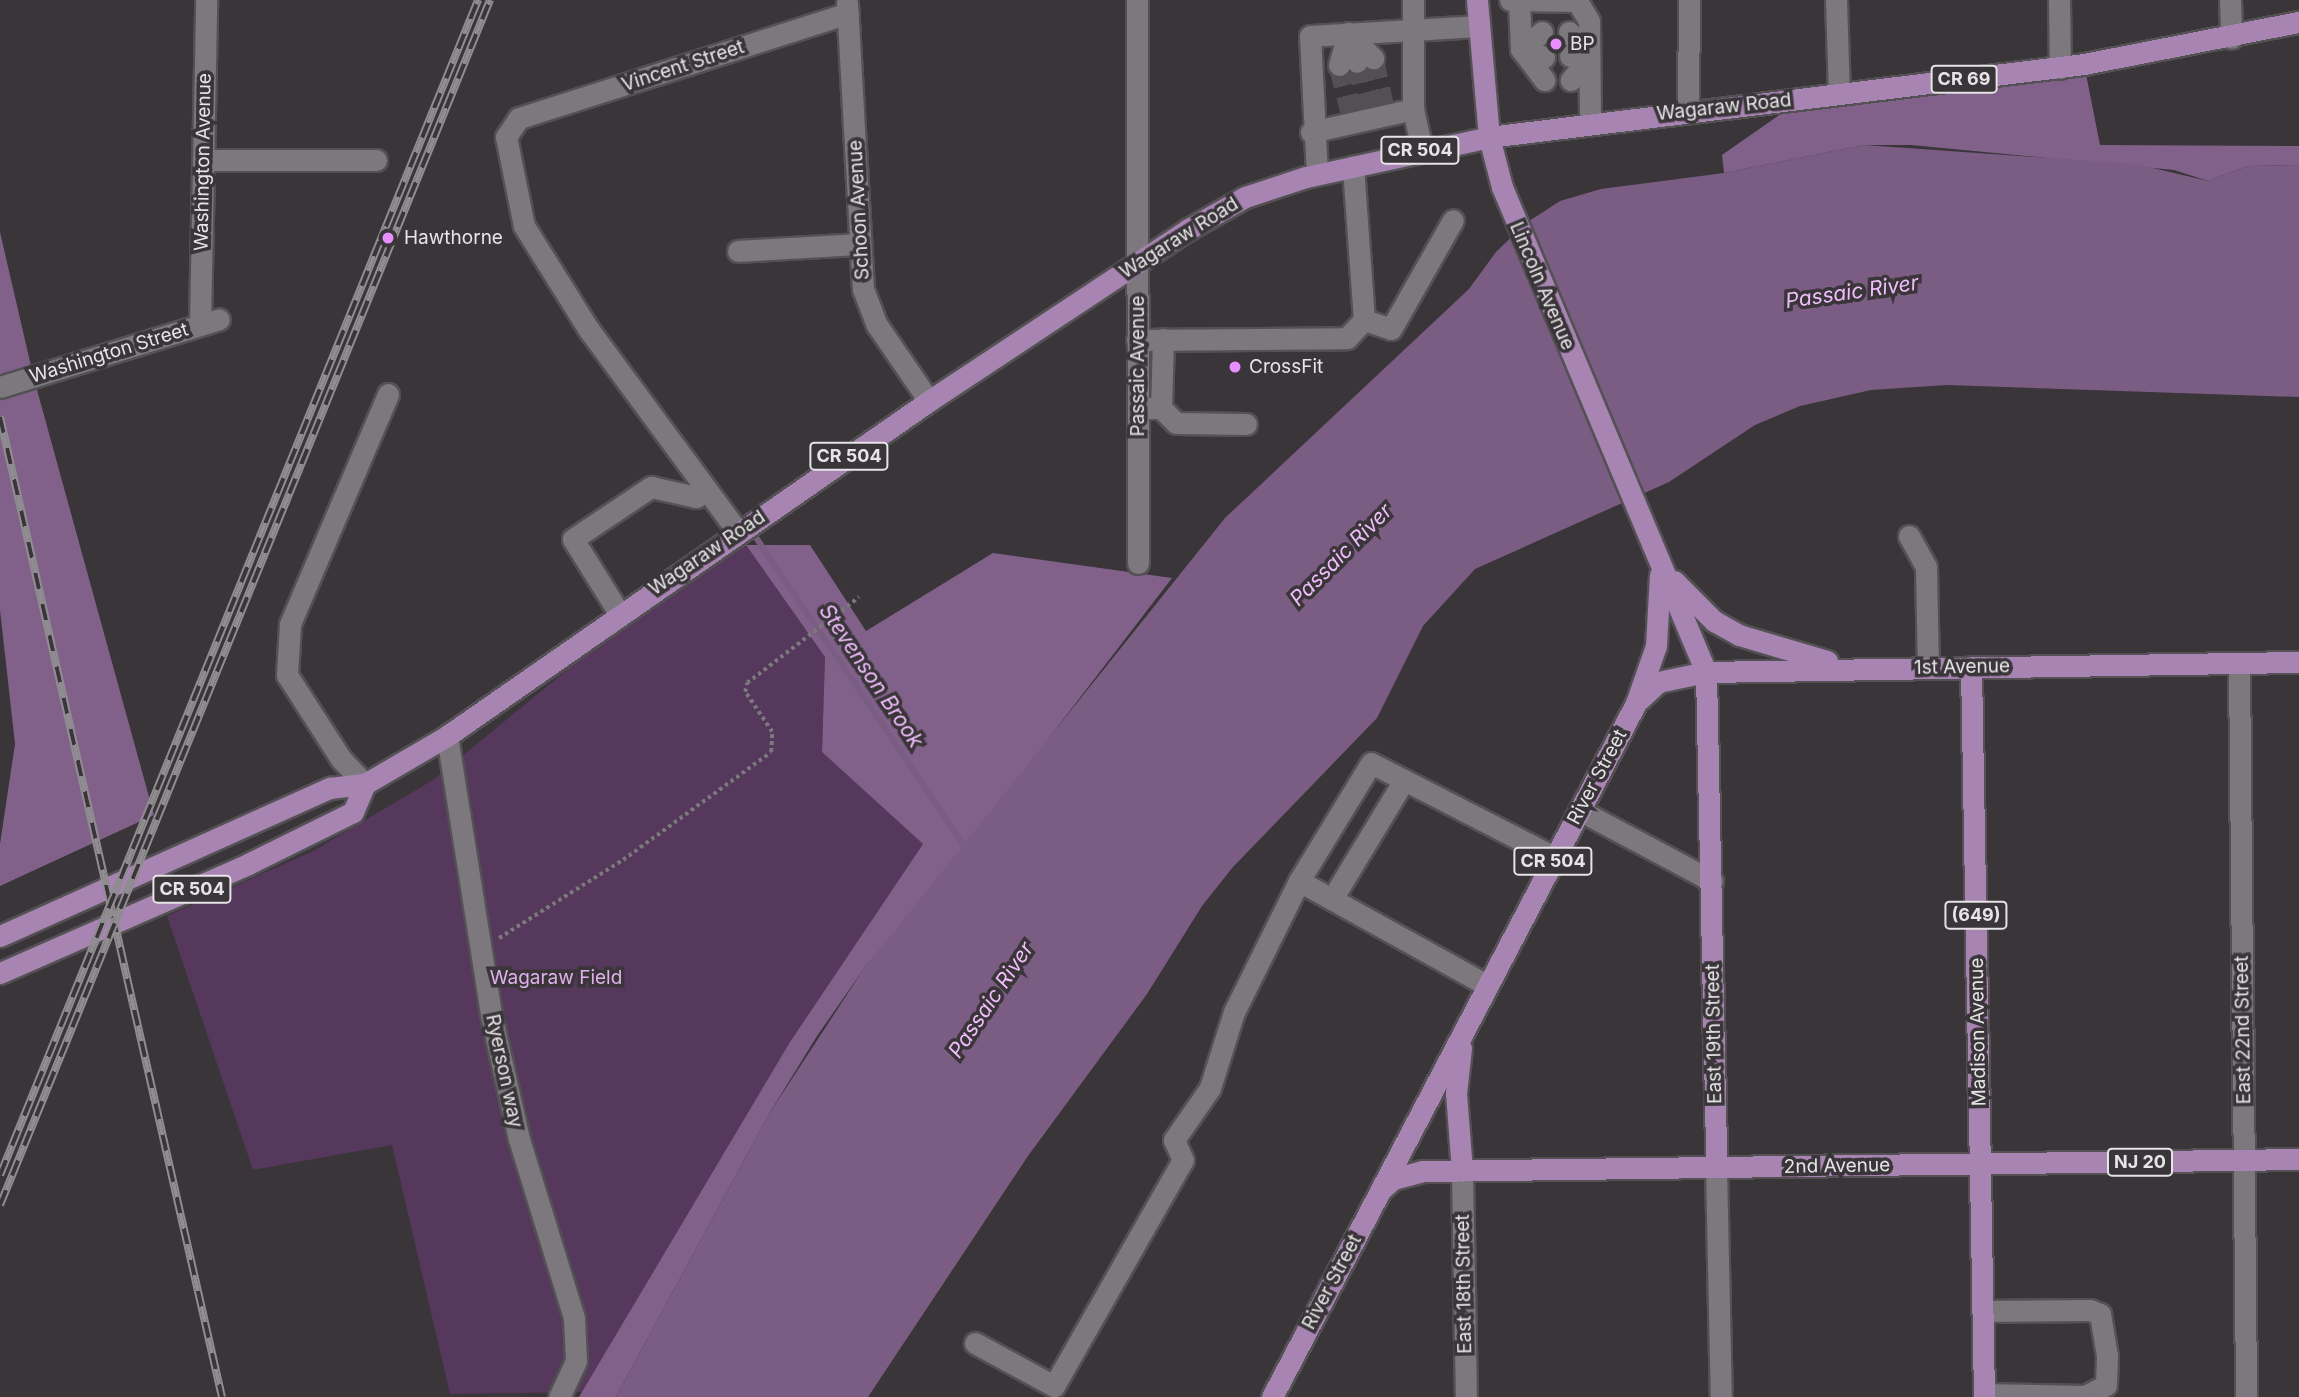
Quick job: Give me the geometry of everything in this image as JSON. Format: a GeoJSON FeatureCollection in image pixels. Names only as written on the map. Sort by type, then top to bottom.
{"type":"FeatureCollection","features":[{"type":"Feature","properties":{"kind":"main road","name":"Lincoln Avenue"},"geometry":{"type":"LineString","coordinates":[[1477,0],[1489,137],[1509,208],[1706,672]]}},
{"type":"Feature","properties":{"kind":"main road","name":"Wagaraw Road"},"geometry":{"type":"LineString","coordinates":[[0,936],[330,788],[365,784],[447,736],[619,613],[929,401],[1138,263],[1245,197],[1317,174],[1489,137],[2060,68],[2231,38],[2299,22]]}},
{"type":"Feature","properties":{"kind":"main road","name":"CR 504"},"geometry":{"type":"LineString","coordinates":[[1658,559],[1696,605],[1739,635],[1793,654],[1888,668]]}},
{"type":"Feature","properties":{"kind":"main road","name":"River Street"},"geometry":{"type":"LineString","coordinates":[[1272,1397],[1636,703],[1660,619],[1658,559]]}},
{"type":"Feature","properties":{"kind":"main road","name":"1st Avenue"},"geometry":{"type":"LineString","coordinates":[[1636,703],[1658,682],[1706,672],[2299,662]]}},
{"type":"Feature","properties":{"kind":"main road","name":"Madison Avenue"},"geometry":{"type":"LineString","coordinates":[[1971,667],[1984,1395]]}},
{"type":"Feature","properties":{"kind":"main road","name":"East 19th Street"},"geometry":{"type":"LineString","coordinates":[[1706,672],[1716,1167]]}},
{"type":"Feature","properties":{"kind":"main road","name":"CR 504"},"geometry":{"type":"LineString","coordinates":[[0,973],[248,864],[354,812],[365,784]]}},
{"type":"Feature","properties":{"kind":"main road","name":"River Street"},"geometry":{"type":"LineString","coordinates":[[1462,1171],[1457,1070],[1469,1019]]}},
{"type":"Feature","properties":{"kind":"main road","name":"2nd Avenue"},"geometry":{"type":"LineString","coordinates":[[1380,1191],[1405,1174],[1462,1171],[2299,1159]]}},
{"type":"Feature","properties":{"kind":"street","name":"Washington Avenue"},"geometry":{"type":"LineString","coordinates":[[206,0],[203,160],[210,322]]}},
{"type":"Feature","properties":{"kind":"street","name":"Passaic Avenue"},"geometry":{"type":"LineString","coordinates":[[1137,0],[1138,563]]}},
{"type":"Feature","properties":{"kind":"street"},"geometry":{"type":"LineString","coordinates":[[1413,0],[1413,109],[1422,150]]}},
{"type":"Feature","properties":{"kind":"street"},"geometry":{"type":"LineString","coordinates":[[1510,0],[1577,1],[1589,21],[1571,80]]}},
{"type":"Feature","properties":{"kind":"street"},"geometry":{"type":"LineString","coordinates":[[1519,0],[1521,49],[1545,80]]}},
{"type":"Feature","properties":{"kind":"street"},"geometry":{"type":"LineString","coordinates":[[1688,111],[1689,0]]}},
{"type":"Feature","properties":{"kind":"street"},"geometry":{"type":"LineString","coordinates":[[1836,0],[1839,94]]}},
{"type":"Feature","properties":{"kind":"street"},"geometry":{"type":"LineString","coordinates":[[2059,0],[2060,68]]}},
{"type":"Feature","properties":{"kind":"street"},"geometry":{"type":"LineString","coordinates":[[2230,0],[2231,38]]}},
{"type":"Feature","properties":{"kind":"street","name":"Vincent Street"},"geometry":{"type":"LineString","coordinates":[[706,489],[589,330],[524,226],[506,137],[519,118],[847,7]]}},
{"type":"Feature","properties":{"kind":"street","name":"Schoon Avenue"},"geometry":{"type":"LineString","coordinates":[[847,7],[860,244],[868,307],[929,401]]}},
{"type":"Feature","properties":{"kind":"street"},"geometry":{"type":"LineString","coordinates":[[1317,174],[1311,132],[1315,91],[1310,36],[1479,26]]}},
{"type":"Feature","properties":{"kind":"street"},"geometry":{"type":"LineString","coordinates":[[1521,49],[1542,32]]}},
{"type":"Feature","properties":{"kind":"street"},"geometry":{"type":"LineString","coordinates":[[1569,32],[1580,57],[1590,123]]}},
{"type":"Feature","properties":{"kind":"street"},"geometry":{"type":"LineString","coordinates":[[1348,33],[1356,62]]}},
{"type":"Feature","properties":{"kind":"street"},"geometry":{"type":"LineString","coordinates":[[1521,49],[1544,57]]}},
{"type":"Feature","properties":{"kind":"street"},"geometry":{"type":"LineString","coordinates":[[1311,132],[1368,111],[1413,109]]}},
{"type":"Feature","properties":{"kind":"street"},"geometry":{"type":"LineString","coordinates":[[203,160],[376,160]]}},
{"type":"Feature","properties":{"kind":"street"},"geometry":{"type":"LineString","coordinates":[[1138,340],[1347,338],[1364,320],[1353,166]]}},
{"type":"Feature","properties":{"kind":"street"},"geometry":{"type":"LineString","coordinates":[[1364,320],[1391,330],[1453,220]]}},
{"type":"Feature","properties":{"kind":"street"},"geometry":{"type":"LineString","coordinates":[[738,251],[860,244]]}},
{"type":"Feature","properties":{"kind":"street","name":"Washington Street"},"geometry":{"type":"LineString","coordinates":[[0,387],[210,322]]}},
{"type":"Feature","properties":{"kind":"street"},"geometry":{"type":"LineString","coordinates":[[1161,408],[1163,340]]}},
{"type":"Feature","properties":{"kind":"street"},"geometry":{"type":"LineString","coordinates":[[365,784],[341,759],[287,675],[290,624],[388,394]]}},
{"type":"Feature","properties":{"kind":"street"},"geometry":{"type":"LineString","coordinates":[[1138,408],[1161,408],[1176,423],[1246,424]]}},
{"type":"Feature","properties":{"kind":"street"},"geometry":{"type":"LineString","coordinates":[[619,613],[573,539],[651,487],[696,497],[706,489],[738,532]]}},
{"type":"Feature","properties":{"kind":"street"},"geometry":{"type":"LineString","coordinates":[[1909,536],[1926,567],[1928,668]]}},
{"type":"Feature","properties":{"kind":"street","name":"East 22nd Street"},"geometry":{"type":"LineString","coordinates":[[2239,663],[2246,1397]]}},
{"type":"Feature","properties":{"kind":"street","name":"Ryerson way"},"geometry":{"type":"LineString","coordinates":[[447,736],[480,950],[519,1139],[574,1318],[576,1361],[559,1397]]}},
{"type":"Feature","properties":{"kind":"street"},"geometry":{"type":"LineString","coordinates":[[975,1343],[1052,1392],[1183,1160],[1174,1140],[1210,1088],[1234,1012],[1299,881],[1371,763],[1555,857]]}},
{"type":"Feature","properties":{"kind":"street"},"geometry":{"type":"LineString","coordinates":[[1332,899],[1404,780]]}},
{"type":"Feature","properties":{"kind":"street"},"geometry":{"type":"LineString","coordinates":[[1579,810],[1712,881]]}},
{"type":"Feature","properties":{"kind":"street"},"geometry":{"type":"LineString","coordinates":[[1299,881],[1487,985]]}},
{"type":"Feature","properties":{"kind":"street","name":"East 19th Street"},"geometry":{"type":"LineString","coordinates":[[1716,1167],[1721,1397]]}},
{"type":"Feature","properties":{"kind":"street","name":"East 18th Street"},"geometry":{"type":"LineString","coordinates":[[1462,1171],[1466,1397]]}},
{"type":"Feature","properties":{"kind":"street"},"geometry":{"type":"LineString","coordinates":[[1983,1311],[2090,1310],[2100,1314],[2107,1356],[2106,1385],[2085,1396],[1984,1395]]}},
{"type":"Feature","properties":{"kind":"path"},"geometry":{"type":"LineString","coordinates":[[480,950],[623,860],[771,752],[772,732],[746,692],[747,683],[859,597]]}},
{"type":"Feature","properties":{"kind":"green space","name":"Wagaraw Field"},"geometry":{"type":"Polygon","coordinates":[[[746,545],[825,657],[822,752],[923,844],[790,1042],[583,1392],[450,1394],[392,1145],[253,1170],[167,916],[313,851],[433,780],[574,664],[746,545]]]}},
{"type":"Feature","properties":{"kind":"shaded area"},"geometry":{"type":"Polygon","coordinates":[[[2084,64],[2100,145],[2299,146],[2299,165],[2248,166],[2208,181],[2174,170],[1911,145],[1864,145],[1724,173],[1722,155],[1802,99],[2084,64]]]}},
{"type":"Feature","properties":{"kind":"shaded area"},"geometry":{"type":"Polygon","coordinates":[[[0,232],[34,379],[154,815],[0,886],[0,844],[15,744],[0,610],[0,232]]]}},
{"type":"Feature","properties":{"kind":"shaded area"},"geometry":{"type":"Polygon","coordinates":[[[746,545],[810,545],[866,631],[993,553],[1172,578],[976,833],[863,970],[817,1036],[769,1114],[616,1397],[579,1397],[790,1042],[923,844],[822,752],[825,657],[746,545]]]}},
{"type":"Feature","properties":{"kind":"water","name":"Passaic River"},"geometry":{"type":"Polygon","coordinates":[[[1864,145],[2136,164],[2208,181],[2248,166],[2299,165],[2299,397],[1947,385],[1871,390],[1800,406],[1755,425],[1669,482],[1475,569],[1423,626],[1377,718],[1233,867],[1202,906],[1147,994],[1028,1156],[868,1397],[616,1397],[769,1114],[863,970],[1225,518],[1469,289],[1496,252],[1526,223],[1560,201],[1601,189],[1724,173],[1864,145]]]}},
{"type":"Feature","properties":{"kind":"waterway","name":"Stevenson Brook"},"geometry":{"type":"LineString","coordinates":[[751,530],[965,847]]}},
{"type":"Feature","properties":{"kind":"tunnel"},"geometry":{"type":"LineString","coordinates":[[1373,58],[1383,103]]}},
{"type":"Feature","properties":{"kind":"tunnel"},"geometry":{"type":"LineString","coordinates":[[1357,62],[1368,108]]}},
{"type":"Feature","properties":{"kind":"tunnel"},"geometry":{"type":"LineString","coordinates":[[1339,65],[1351,112]]}},
{"type":"Feature","properties":{"kind":"railway"},"geometry":{"type":"LineString","coordinates":[[0,1175],[478,0]]}},
{"type":"Feature","properties":{"kind":"railway"},"geometry":{"type":"LineString","coordinates":[[0,1205],[490,0]]}},
{"type":"Feature","properties":{"kind":"railway"},"geometry":{"type":"LineString","coordinates":[[0,417],[222,1397]]}},
{"type":"Feature","properties":{"kind":"place","name":"BP"},"geometry":{"type":"Point","coordinates":[1556,44]}},
{"type":"Feature","properties":{"kind":"place","name":"Hawthorne"},"geometry":{"type":"Point","coordinates":[388,238]}},
{"type":"Feature","properties":{"kind":"place","name":"CrossFit"},"geometry":{"type":"Point","coordinates":[1235,367]}}]}
